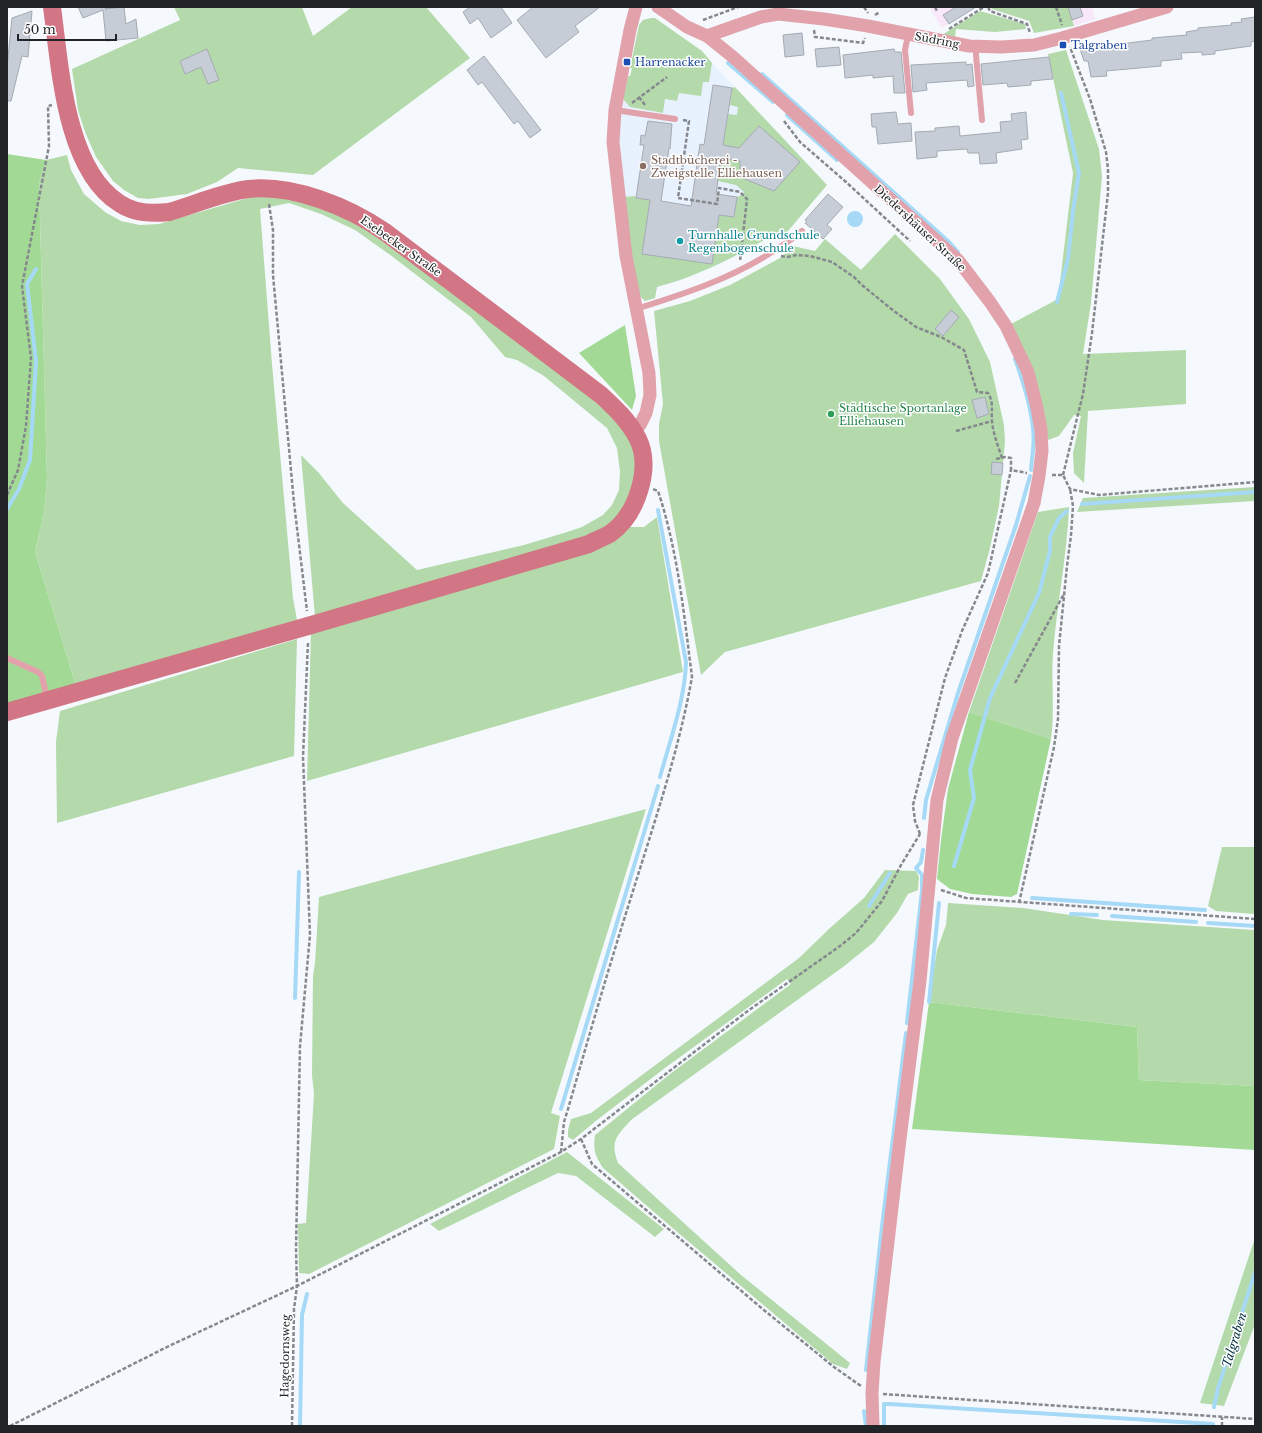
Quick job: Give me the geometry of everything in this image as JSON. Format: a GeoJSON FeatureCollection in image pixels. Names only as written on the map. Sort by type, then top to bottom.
{"type":"FeatureCollection","features":[{"type":"Feature","properties":{"kind":"street","name":"Esebecker Straße"},"geometry":{"type":"LineString","coordinates":[[7,712],[589,544],[611,533],[623,522],[633,505],[642,484],[644,469],[643,454],[638,440],[621,413],[601,395],[373,224],[341,208],[313,198],[286,191],[266,189],[247,189],[237,191],[169,212],[152,213],[132,210],[120,204],[106,193],[92,176],[86,165],[73,130],[65,102],[52,7]]}},
{"type":"Feature","properties":{"kind":"street"},"geometry":{"type":"LineString","coordinates":[[633,431],[640,425],[646,413],[650,395],[649,373],[626,256],[614,150],[615,110],[630,30],[636,7]]}},
{"type":"Feature","properties":{"kind":"street","name":"Diedershäuser Straße"},"geometry":{"type":"LineString","coordinates":[[658,7],[687,27],[707,36],[733,57],[958,260],[1006,326],[1028,372],[1037,408],[1042,451],[1034,503],[952,738],[937,800],[920,982],[874,1362],[872,1394],[873,1426]]}},
{"type":"Feature","properties":{"kind":"street","name":"Südring"},"geometry":{"type":"LineString","coordinates":[[707,36],[777,11],[868,26],[932,40],[1001,48],[1034,45],[1167,7]]}},
{"type":"Feature","properties":{"kind":"lane"},"geometry":{"type":"LineString","coordinates":[[908,35],[905,50],[911,113]]}},
{"type":"Feature","properties":{"kind":"lane"},"geometry":{"type":"LineString","coordinates":[[976,46],[982,120]]}},
{"type":"Feature","properties":{"kind":"lane"},"geometry":{"type":"LineString","coordinates":[[615,110],[675,119]]}},
{"type":"Feature","properties":{"kind":"lane"},"geometry":{"type":"LineString","coordinates":[[636,309],[690,292],[739,271],[792,240],[802,231]]}},
{"type":"Feature","properties":{"kind":"lane"},"geometry":{"type":"LineString","coordinates":[[7,658],[38,672],[42,676],[47,701]]}},
{"type":"Feature","properties":{"kind":"path"},"geometry":{"type":"LineString","coordinates":[[687,27],[738,7]]}},
{"type":"Feature","properties":{"kind":"path"},"geometry":{"type":"LineString","coordinates":[[932,40],[984,7]]}},
{"type":"Feature","properties":{"kind":"path"},"geometry":{"type":"LineString","coordinates":[[988,7],[990,11],[1027,24],[1034,45]]}},
{"type":"Feature","properties":{"kind":"path"},"geometry":{"type":"LineString","coordinates":[[1019,903],[1054,747],[1058,719],[1059,646],[1067,566],[1072,535],[1073,506],[1070,489],[1063,475],[1083,394],[1092,333],[1108,193],[1106,152],[1090,99],[1056,7]]}},
{"type":"Feature","properties":{"kind":"path"},"geometry":{"type":"LineString","coordinates":[[814,18],[815,37],[864,43],[868,26]]}},
{"type":"Feature","properties":{"kind":"path"},"geometry":{"type":"LineString","coordinates":[[615,110],[628,106],[666,77]]}},
{"type":"Feature","properties":{"kind":"path"},"geometry":{"type":"LineString","coordinates":[[639,97],[647,109]]}},
{"type":"Feature","properties":{"kind":"path"},"geometry":{"type":"LineString","coordinates":[[7,495],[18,470],[26,426],[31,358],[22,286],[49,146],[48,106],[65,102]]}},
{"type":"Feature","properties":{"kind":"path"},"geometry":{"type":"LineString","coordinates":[[782,118],[800,142],[910,241]]}},
{"type":"Feature","properties":{"kind":"path"},"geometry":{"type":"LineString","coordinates":[[675,119],[689,121],[678,198],[716,204],[719,188],[740,192],[747,198],[739,271]]}},
{"type":"Feature","properties":{"kind":"path","name":"Hagedornsweg"},"geometry":{"type":"LineString","coordinates":[[266,189],[273,230],[273,275],[294,503],[308,626],[303,757],[310,935],[300,1046],[296,1249],[297,1286],[294,1309],[292,1426]]}},
{"type":"Feature","properties":{"kind":"path"},"geometry":{"type":"LineString","coordinates":[[775,250],[784,257],[802,255],[810,256],[836,264],[916,327],[941,337],[964,350],[977,392],[988,393],[990,396],[993,405],[992,421],[1002,458]]}},
{"type":"Feature","properties":{"kind":"path"},"geometry":{"type":"LineString","coordinates":[[956,431],[992,421]]}},
{"type":"Feature","properties":{"kind":"path"},"geometry":{"type":"LineString","coordinates":[[10,1426],[169,1346],[297,1286],[561,1152],[581,1139],[749,1010],[840,946],[856,933],[882,901],[901,865],[920,834],[915,820],[913,805],[945,678],[962,631],[988,573],[1011,470],[1011,458],[996,459]]}},
{"type":"Feature","properties":{"kind":"path"},"geometry":{"type":"LineString","coordinates":[[1039,476],[1063,475]]}},
{"type":"Feature","properties":{"kind":"path"},"geometry":{"type":"LineString","coordinates":[[1070,489],[1099,495],[1255,482]]}},
{"type":"Feature","properties":{"kind":"path"},"geometry":{"type":"LineString","coordinates":[[561,1152],[564,1122],[603,988],[668,781],[689,697],[692,677],[674,551],[667,517],[658,491],[642,484]]}},
{"type":"Feature","properties":{"kind":"path"},"geometry":{"type":"LineString","coordinates":[[1015,684],[1065,592]]}},
{"type":"Feature","properties":{"kind":"path"},"geometry":{"type":"LineString","coordinates":[[929,886],[966,898],[1255,920]]}},
{"type":"Feature","properties":{"kind":"path"},"geometry":{"type":"LineString","coordinates":[[1222,1417],[1222,1426]]}},
{"type":"Feature","properties":{"kind":"shaded area"},"geometry":{"type":"Polygon","coordinates":[[[931,7],[976,7],[942,28],[930,9],[931,7]]]}},
{"type":"Feature","properties":{"kind":"shaded area"},"geometry":{"type":"Polygon","coordinates":[[[1068,7],[1092,7],[1095,19],[1074,26],[1068,7]]]}},
{"type":"Feature","properties":{"kind":"shaded area"},"geometry":{"type":"Polygon","coordinates":[[[712,63],[827,185],[782,238],[778,232],[715,266],[682,280],[657,287],[655,298],[645,301],[638,294],[618,143],[623,99],[630,107],[662,113],[665,99],[703,81],[709,82],[712,63]]]}},
{"type":"Feature","properties":{"kind":"green space"},"geometry":{"type":"Polygon","coordinates":[[[174,7],[302,7],[313,36],[352,7],[426,7],[470,58],[313,175],[238,168],[217,182],[187,194],[149,199],[138,198],[124,190],[113,181],[96,157],[85,132],[78,110],[72,69],[180,20],[174,7]]]}},
{"type":"Feature","properties":{"kind":"green space"},"geometry":{"type":"Polygon","coordinates":[[[991,7],[1068,7],[1074,26],[1034,33],[1029,21],[992,9],[991,7]]]}},
{"type":"Feature","properties":{"kind":"green space"},"geometry":{"type":"Polygon","coordinates":[[[980,11],[1025,24],[1026,29],[995,32],[956,29],[955,38],[942,35],[980,11]]]}},
{"type":"Feature","properties":{"kind":"green space"},"geometry":{"type":"Polygon","coordinates":[[[655,18],[702,51],[712,63],[709,82],[703,82],[701,96],[679,93],[677,101],[665,99],[663,113],[630,107],[623,99],[628,76],[630,76],[632,68],[630,68],[639,25],[643,20],[655,18]]]}},
{"type":"Feature","properties":{"kind":"green space"},"geometry":{"type":"Polygon","coordinates":[[[1066,50],[1099,149],[1102,176],[1091,303],[1083,354],[1186,350],[1186,404],[1088,411],[1084,483],[1074,473],[1073,453],[1081,416],[1074,415],[1059,436],[1048,440],[1031,369],[1011,324],[1058,299],[1073,173],[1048,54],[1066,50]]]}},
{"type":"Feature","properties":{"kind":"green space"},"geometry":{"type":"Polygon","coordinates":[[[735,87],[827,185],[782,238],[778,232],[719,264],[689,277],[657,287],[655,298],[645,301],[638,294],[624,197],[635,196],[636,198],[650,200],[647,218],[717,228],[719,215],[734,217],[737,197],[742,195],[744,192],[736,185],[718,181],[728,114],[737,115],[738,107],[730,105],[732,88],[735,87]]]}},
{"type":"Feature","properties":{"kind":"green space"},"geometry":{"type":"Polygon","coordinates":[[[7,154],[46,160],[39,181],[47,479],[44,512],[35,552],[76,686],[7,706],[7,154]]]}},
{"type":"Feature","properties":{"kind":"green space"},"geometry":{"type":"Polygon","coordinates":[[[67,155],[71,170],[84,194],[105,212],[121,221],[140,225],[159,224],[258,195],[301,200],[356,221],[609,409],[634,447],[637,472],[625,507],[602,531],[315,617],[301,455],[318,472],[343,503],[417,570],[524,545],[582,527],[603,515],[612,505],[619,490],[620,472],[617,448],[607,428],[544,376],[517,360],[505,357],[471,317],[355,230],[321,214],[289,203],[260,209],[293,598],[297,620],[76,686],[35,552],[44,512],[47,479],[39,180],[46,160],[67,155]]]}},
{"type":"Feature","properties":{"kind":"green space","name":"Städtische Sportanlage Elliehausen"},"geometry":{"type":"Polygon","coordinates":[[[895,234],[940,279],[969,319],[990,362],[1004,425],[1005,442],[999,506],[981,581],[725,652],[701,675],[659,441],[659,424],[663,404],[654,311],[690,301],[730,285],[780,258],[793,246],[815,251],[825,239],[861,270],[895,234]]]}},
{"type":"Feature","properties":{"kind":"green space"},"geometry":{"type":"Polygon","coordinates":[[[625,325],[636,396],[632,410],[579,353],[625,325]]]}},
{"type":"Feature","properties":{"kind":"green space"},"geometry":{"type":"Polygon","coordinates":[[[1255,487],[1255,501],[1077,512],[1083,498],[1255,487]]]}},
{"type":"Feature","properties":{"kind":"green space"},"geometry":{"type":"Polygon","coordinates":[[[1069,507],[1053,653],[1053,717],[1051,739],[969,712],[1038,512],[1069,507]]]}},
{"type":"Feature","properties":{"kind":"green space"},"geometry":{"type":"Polygon","coordinates":[[[657,517],[683,672],[307,781],[311,630],[627,527],[644,527],[657,517]]]}},
{"type":"Feature","properties":{"kind":"green space"},"geometry":{"type":"Polygon","coordinates":[[[297,639],[294,756],[57,823],[56,742],[60,711],[297,639]]]}},
{"type":"Feature","properties":{"kind":"green space"},"geometry":{"type":"Polygon","coordinates":[[[969,712],[1051,739],[1017,894],[1011,897],[972,894],[950,889],[937,879],[948,789],[969,712]]]}},
{"type":"Feature","properties":{"kind":"green space"},"geometry":{"type":"Polygon","coordinates":[[[646,809],[551,1113],[560,1116],[554,1149],[309,1274],[299,1273],[298,1224],[306,1223],[314,1094],[312,1075],[313,976],[319,897],[646,809]]]}},
{"type":"Feature","properties":{"kind":"green space"},"geometry":{"type":"Polygon","coordinates":[[[1222,847],[1255,847],[1255,914],[1216,911],[1208,906],[1222,847]]]}},
{"type":"Feature","properties":{"kind":"green space"},"geometry":{"type":"Polygon","coordinates":[[[885,870],[916,871],[919,877],[918,890],[908,894],[897,913],[874,942],[843,967],[631,1120],[618,1135],[615,1144],[618,1163],[741,1275],[850,1363],[847,1369],[833,1364],[603,1168],[596,1156],[594,1145],[595,1135],[670,1074],[791,984],[787,979],[665,1068],[573,1140],[568,1137],[568,1130],[571,1119],[591,1113],[799,958],[864,898],[885,870]]]}},
{"type":"Feature","properties":{"kind":"green space"},"geometry":{"type":"Polygon","coordinates":[[[948,903],[1023,908],[1103,920],[1255,930],[1255,1086],[1139,1080],[1137,1027],[929,1002],[937,950],[946,925],[948,903]]]}},
{"type":"Feature","properties":{"kind":"green space"},"geometry":{"type":"Polygon","coordinates":[[[929,1002],[1137,1027],[1139,1080],[1255,1086],[1255,1150],[912,1129],[929,1002]]]}},
{"type":"Feature","properties":{"kind":"green space"},"geometry":{"type":"Polygon","coordinates":[[[567,1152],[664,1229],[655,1237],[576,1176],[558,1173],[439,1231],[430,1224],[567,1152]]]}},
{"type":"Feature","properties":{"kind":"green space"},"geometry":{"type":"Polygon","coordinates":[[[1255,1238],[1255,1324],[1224,1406],[1200,1403],[1255,1238]]]}},
{"type":"Feature","properties":{"kind":"water"},"geometry":{"type":"Polygon","coordinates":[[[855,211],[861,213],[863,219],[861,225],[855,227],[849,225],[847,219],[849,213],[855,211]]]}},
{"type":"Feature","properties":{"kind":"building"},"geometry":{"type":"Polygon","coordinates":[[[78,7],[109,7],[105,9],[124,7],[126,24],[136,19],[138,38],[106,41],[103,10],[83,18],[78,7]]]}},
{"type":"Feature","properties":{"kind":"building"},"geometry":{"type":"Polygon","coordinates":[[[470,7],[501,7],[512,23],[491,38],[478,18],[470,24],[463,12],[470,7]]]}},
{"type":"Feature","properties":{"kind":"building"},"geometry":{"type":"Polygon","coordinates":[[[533,7],[600,7],[575,26],[579,32],[546,58],[517,20],[533,7]]]}},
{"type":"Feature","properties":{"kind":"building"},"geometry":{"type":"Polygon","coordinates":[[[956,7],[976,7],[949,24],[943,15],[956,7]]]}},
{"type":"Feature","properties":{"kind":"building"},"geometry":{"type":"Polygon","coordinates":[[[1068,7],[1080,7],[1083,16],[1072,20],[1068,7]]]}},
{"type":"Feature","properties":{"kind":"building"},"geometry":{"type":"Polygon","coordinates":[[[32,11],[28,57],[22,56],[11,101],[7,101],[7,67],[12,18],[32,11]]]}},
{"type":"Feature","properties":{"kind":"building"},"geometry":{"type":"Polygon","coordinates":[[[1255,17],[1255,41],[1251,42],[1251,46],[1215,51],[1215,54],[1202,55],[1202,52],[1181,53],[1182,59],[1161,61],[1161,66],[1106,71],[1107,76],[1091,77],[1088,61],[1084,61],[1080,49],[1152,40],[1152,38],[1187,35],[1186,32],[1198,30],[1198,28],[1232,25],[1231,23],[1242,22],[1241,19],[1255,17]]]}},
{"type":"Feature","properties":{"kind":"building"},"geometry":{"type":"Polygon","coordinates":[[[802,33],[804,55],[785,57],[783,35],[802,33]]]}},
{"type":"Feature","properties":{"kind":"building"},"geometry":{"type":"Polygon","coordinates":[[[839,47],[841,65],[817,67],[815,49],[839,47]]]}},
{"type":"Feature","properties":{"kind":"building"},"geometry":{"type":"Polygon","coordinates":[[[207,49],[219,80],[208,84],[201,67],[185,74],[180,61],[207,49]]]}},
{"type":"Feature","properties":{"kind":"building"},"geometry":{"type":"Polygon","coordinates":[[[894,49],[895,52],[901,52],[905,93],[894,93],[893,76],[873,78],[873,75],[845,78],[843,55],[894,49]]]}},
{"type":"Feature","properties":{"kind":"building"},"geometry":{"type":"Polygon","coordinates":[[[484,56],[541,130],[530,138],[518,121],[514,124],[482,82],[478,85],[467,70],[484,56]]]}},
{"type":"Feature","properties":{"kind":"building"},"geometry":{"type":"Polygon","coordinates":[[[1049,57],[1053,79],[1031,81],[1031,85],[1008,87],[1007,83],[983,85],[981,64],[1049,57]]]}},
{"type":"Feature","properties":{"kind":"building"},"geometry":{"type":"Polygon","coordinates":[[[966,62],[966,65],[972,64],[974,86],[968,87],[967,80],[926,83],[927,90],[913,92],[911,65],[966,62]]]}},
{"type":"Feature","properties":{"kind":"building"},"geometry":{"type":"Polygon","coordinates":[[[713,85],[732,88],[723,145],[739,148],[759,126],[800,162],[774,191],[740,177],[740,161],[721,158],[716,194],[737,197],[734,217],[719,215],[712,264],[642,254],[650,200],[636,198],[644,145],[640,145],[641,135],[645,136],[648,121],[672,124],[670,149],[669,148],[661,201],[691,206],[700,144],[704,145],[713,85]]]}},
{"type":"Feature","properties":{"kind":"building"},"geometry":{"type":"Polygon","coordinates":[[[896,112],[898,124],[911,123],[912,141],[878,144],[876,127],[872,127],[871,114],[896,112]]]}},
{"type":"Feature","properties":{"kind":"building"},"geometry":{"type":"Polygon","coordinates":[[[1026,112],[1028,139],[1021,140],[1022,149],[996,153],[997,163],[980,164],[979,153],[968,153],[967,149],[937,151],[937,157],[917,159],[915,132],[935,131],[935,128],[959,126],[960,136],[1001,132],[1000,122],[1012,121],[1011,114],[1026,112]]]}},
{"type":"Feature","properties":{"kind":"building"},"geometry":{"type":"Polygon","coordinates":[[[828,194],[843,207],[827,225],[832,229],[823,239],[805,223],[807,221],[805,220],[828,194]]]}},
{"type":"Feature","properties":{"kind":"building"},"geometry":{"type":"Polygon","coordinates":[[[951,310],[959,317],[943,336],[935,329],[951,310]]]}},
{"type":"Feature","properties":{"kind":"building"},"geometry":{"type":"Polygon","coordinates":[[[985,397],[989,414],[977,418],[972,400],[985,397]]]}},
{"type":"Feature","properties":{"kind":"building"},"geometry":{"type":"Polygon","coordinates":[[[992,462],[1003,463],[1002,475],[991,474],[992,462]]]}},
{"type":"Feature","properties":{"kind":"waterway"},"geometry":{"type":"LineString","coordinates":[[728,63],[773,102]]}},
{"type":"Feature","properties":{"kind":"waterway"},"geometry":{"type":"LineString","coordinates":[[762,74],[949,242],[958,252]]}},
{"type":"Feature","properties":{"kind":"waterway"},"geometry":{"type":"LineString","coordinates":[[1057,302],[1068,259],[1079,173],[1061,93]]}},
{"type":"Feature","properties":{"kind":"waterway"},"geometry":{"type":"LineString","coordinates":[[787,115],[837,160]]}},
{"type":"Feature","properties":{"kind":"waterway"},"geometry":{"type":"LineString","coordinates":[[7,509],[19,489],[30,460],[36,361],[27,284],[36,269]]}},
{"type":"Feature","properties":{"kind":"waterway"},"geometry":{"type":"LineString","coordinates":[[1015,359],[1026,393],[1032,420],[1034,439],[1031,470]]}},
{"type":"Feature","properties":{"kind":"waterway"},"geometry":{"type":"LineString","coordinates":[[924,818],[926,800],[958,693],[1016,525],[1030,476]]}},
{"type":"Feature","properties":{"kind":"waterway"},"geometry":{"type":"LineString","coordinates":[[1082,504],[1255,492]]}},
{"type":"Feature","properties":{"kind":"waterway"},"geometry":{"type":"LineString","coordinates":[[658,510],[686,662],[680,705],[660,777]]}},
{"type":"Feature","properties":{"kind":"waterway"},"geometry":{"type":"LineString","coordinates":[[954,866],[974,798],[970,770],[990,698],[1039,593],[1050,551],[1050,537],[1059,518],[1067,511]]}},
{"type":"Feature","properties":{"kind":"waterway"},"geometry":{"type":"LineString","coordinates":[[561,1109],[658,786]]}},
{"type":"Feature","properties":{"kind":"waterway"},"geometry":{"type":"LineString","coordinates":[[907,1023],[922,891],[922,875],[916,868],[921,862],[923,850]]}},
{"type":"Feature","properties":{"kind":"waterway"},"geometry":{"type":"LineString","coordinates":[[295,998],[299,872]]}},
{"type":"Feature","properties":{"kind":"waterway"},"geometry":{"type":"LineString","coordinates":[[869,906],[890,873]]}},
{"type":"Feature","properties":{"kind":"waterway"},"geometry":{"type":"LineString","coordinates":[[1032,898],[1205,910]]}},
{"type":"Feature","properties":{"kind":"waterway"},"geometry":{"type":"LineString","coordinates":[[929,1002],[939,903]]}},
{"type":"Feature","properties":{"kind":"waterway"},"geometry":{"type":"LineString","coordinates":[[1071,914],[1097,915]]}},
{"type":"Feature","properties":{"kind":"waterway"},"geometry":{"type":"LineString","coordinates":[[1112,916],[1196,922]]}},
{"type":"Feature","properties":{"kind":"waterway"},"geometry":{"type":"LineString","coordinates":[[1208,923],[1255,926]]}},
{"type":"Feature","properties":{"kind":"waterway"},"geometry":{"type":"LineString","coordinates":[[866,1370],[906,1033]]}},
{"type":"Feature","properties":{"kind":"waterway","name":"Talgraben"},"geometry":{"type":"LineString","coordinates":[[1214,1407],[1218,1388],[1255,1272]]}},
{"type":"Feature","properties":{"kind":"waterway"},"geometry":{"type":"LineString","coordinates":[[300,1426],[302,1315],[307,1294]]}},
{"type":"Feature","properties":{"kind":"waterway"},"geometry":{"type":"LineString","coordinates":[[884,1426],[884,1404],[1213,1424],[1213,1426]]}},
{"type":"Feature","properties":{"kind":"waterway"},"geometry":{"type":"LineString","coordinates":[[864,1411],[866,1426]]}},
{"type":"Feature","properties":{"kind":"place","name":"Talgraben"},"geometry":{"type":"Point","coordinates":[1063,45]}},
{"type":"Feature","properties":{"kind":"place","name":"Harrenacker"},"geometry":{"type":"Point","coordinates":[627,62]}},
{"type":"Feature","properties":{"kind":"place","name":"Stadtbücherei - Zweigstelle Elliehausen"},"geometry":{"type":"Point","coordinates":[643,166]}},
{"type":"Feature","properties":{"kind":"place","name":"Turnhalle Grundschule Regenbogenschule"},"geometry":{"type":"Point","coordinates":[680,241]}},
{"type":"Feature","properties":{"kind":"place","name":"Städtische Sportanlage Elliehausen"},"geometry":{"type":"Point","coordinates":[831,414]}}]}
